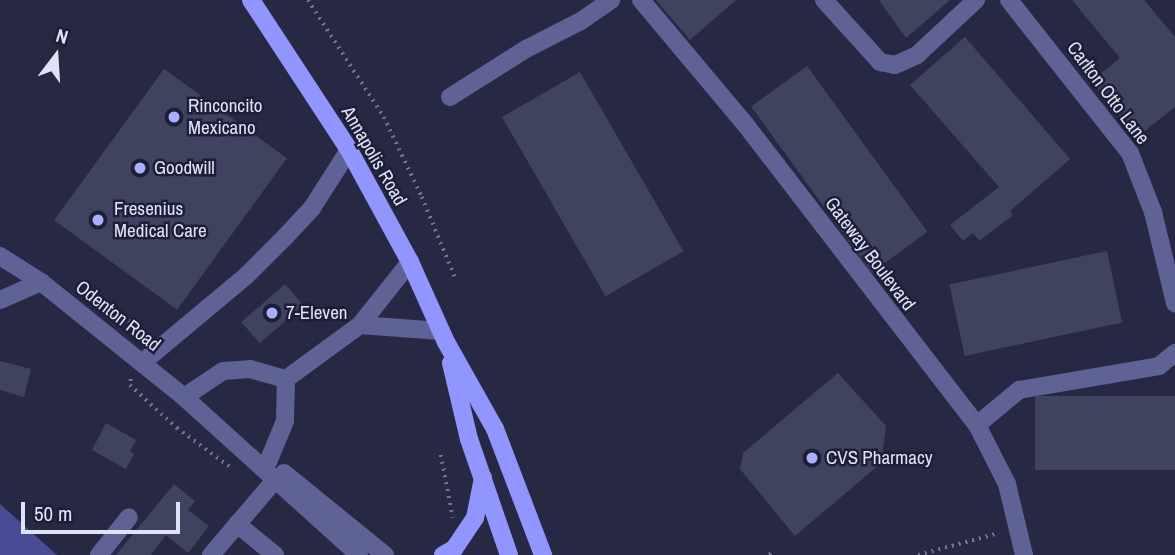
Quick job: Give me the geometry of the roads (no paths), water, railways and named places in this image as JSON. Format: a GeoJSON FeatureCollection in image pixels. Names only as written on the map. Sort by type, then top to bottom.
{"type":"FeatureCollection","features":[{"type":"Feature","properties":{"kind":"main road","name":"Annapolis Road"},"geometry":{"type":"LineString","coordinates":[[251,0],[349,150],[410,262],[444,337],[495,429],[543,555]]}},
{"type":"Feature","properties":{"kind":"main road","name":"Annapolis Road"},"geometry":{"type":"LineString","coordinates":[[444,337],[469,439],[509,555]]}},
{"type":"Feature","properties":{"kind":"main road"},"geometry":{"type":"LineString","coordinates":[[443,555],[454,549],[475,518],[482,478]]}},
{"type":"Feature","properties":{"kind":"street"},"geometry":{"type":"LineString","coordinates":[[450,97],[611,0]]}},
{"type":"Feature","properties":{"kind":"street","name":"Gateway Boulevard"},"geometry":{"type":"LineString","coordinates":[[641,0],[745,124],[976,425],[1007,484],[1024,555]]}},
{"type":"Feature","properties":{"kind":"street"},"geometry":{"type":"LineString","coordinates":[[824,0],[880,62],[895,65],[917,55],[976,0]]}},
{"type":"Feature","properties":{"kind":"street","name":"Carlton Otto Lane"},"geometry":{"type":"LineString","coordinates":[[1009,0],[1130,153],[1153,212],[1175,303]]}},
{"type":"Feature","properties":{"kind":"street"},"geometry":{"type":"LineString","coordinates":[[143,362],[246,276],[285,237],[312,208],[349,150]]}},
{"type":"Feature","properties":{"kind":"street","name":"Odenton Road"},"geometry":{"type":"LineString","coordinates":[[0,256],[41,282],[143,362],[359,555]]}},
{"type":"Feature","properties":{"kind":"street"},"geometry":{"type":"LineString","coordinates":[[286,379],[360,325],[410,262]]}},
{"type":"Feature","properties":{"kind":"street"},"geometry":{"type":"LineString","coordinates":[[0,300],[41,282]]}},
{"type":"Feature","properties":{"kind":"street"},"geometry":{"type":"LineString","coordinates":[[360,325],[444,337]]}},
{"type":"Feature","properties":{"kind":"street"},"geometry":{"type":"LineString","coordinates":[[976,425],[1019,390],[1159,366],[1175,354]]}},
{"type":"Feature","properties":{"kind":"street"},"geometry":{"type":"LineString","coordinates":[[184,397],[223,371],[250,369],[286,379]]}},
{"type":"Feature","properties":{"kind":"street"},"geometry":{"type":"LineString","coordinates":[[268,462],[285,421],[286,379]]}},
{"type":"Feature","properties":{"kind":"street","name":"Odenton Road"},"geometry":{"type":"LineString","coordinates":[[205,415],[385,555]]}},
{"type":"Feature","properties":{"kind":"street"},"geometry":{"type":"LineString","coordinates":[[211,555],[276,479]]}},
{"type":"Feature","properties":{"kind":"street"},"geometry":{"type":"LineString","coordinates":[[99,555],[130,517]]}},
{"type":"Feature","properties":{"kind":"street"},"geometry":{"type":"LineString","coordinates":[[237,524],[275,555]]}},
{"type":"Feature","properties":{"kind":"place","name":"Rinconcito Mexicano"},"geometry":{"type":"Point","coordinates":[174,117]}},
{"type":"Feature","properties":{"kind":"place","name":"Goodwill"},"geometry":{"type":"Point","coordinates":[140,168]}},
{"type":"Feature","properties":{"kind":"place","name":"Fresenius Medical Care"},"geometry":{"type":"Point","coordinates":[98,220]}},
{"type":"Feature","properties":{"kind":"place","name":"7-Eleven"},"geometry":{"type":"Point","coordinates":[272,313]}},
{"type":"Feature","properties":{"kind":"place","name":"CVS Pharmacy"},"geometry":{"type":"Point","coordinates":[812,458]}}]}
